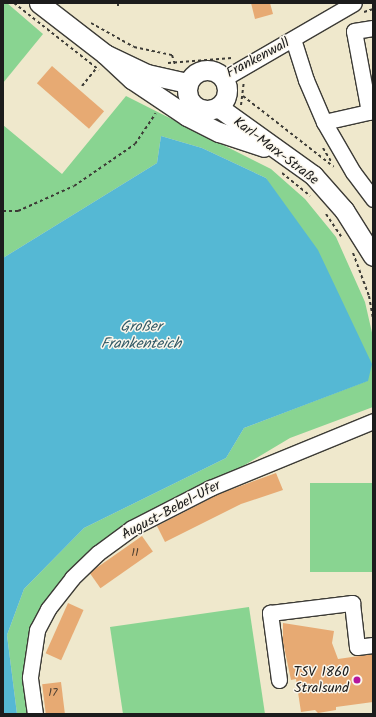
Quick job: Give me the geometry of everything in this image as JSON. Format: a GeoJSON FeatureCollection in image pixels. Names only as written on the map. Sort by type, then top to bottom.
{"type":"FeatureCollection","features":[{"type":"Feature","properties":{"kind":"main road"},"geometry":{"type":"LineString","coordinates":[[39,3],[101,61],[132,79],[187,116],[255,146],[278,148]]}},
{"type":"Feature","properties":{"kind":"main road"},"geometry":{"type":"LineString","coordinates":[[101,61],[187,83],[188,97],[197,108],[204,110],[218,107]]}},
{"type":"Feature","properties":{"kind":"main road","name":"Frankenwall"},"geometry":{"type":"LineString","coordinates":[[187,83],[201,70],[214,71],[223,79]]}},
{"type":"Feature","properties":{"kind":"main road","name":"Karl-Marx-Straße"},"geometry":{"type":"LineString","coordinates":[[223,79],[227,91],[218,107],[278,148],[313,175],[333,196],[359,231],[373,256]]}},
{"type":"Feature","properties":{"kind":"street","name":"Frankenwall"},"geometry":{"type":"LineString","coordinates":[[223,79],[354,3]]}},
{"type":"Feature","properties":{"kind":"street"},"geometry":{"type":"LineString","coordinates":[[324,122],[371,111],[354,31],[373,28]]}},
{"type":"Feature","properties":{"kind":"street"},"geometry":{"type":"LineString","coordinates":[[293,39],[306,80],[324,122],[353,172],[373,199]]}},
{"type":"Feature","properties":{"kind":"street","name":"August-Bebel-Ufer"},"geometry":{"type":"LineString","coordinates":[[35,714],[30,676],[37,630],[48,609],[72,578],[98,553],[132,528],[210,488],[373,421]]}},
{"type":"Feature","properties":{"kind":"street"},"geometry":{"type":"LineString","coordinates":[[279,680],[270,613],[352,603],[357,647],[373,645]]}},
{"type":"Feature","properties":{"kind":"path"},"geometry":{"type":"LineString","coordinates":[[88,21],[104,28],[134,46],[172,55],[176,62],[233,58]]}},
{"type":"Feature","properties":{"kind":"path"},"geometry":{"type":"LineString","coordinates":[[82,86],[101,61]]}},
{"type":"Feature","properties":{"kind":"path"},"geometry":{"type":"LineString","coordinates":[[244,81],[243,96],[337,170]]}},
{"type":"Feature","properties":{"kind":"path"},"geometry":{"type":"LineString","coordinates":[[3,211],[18,211],[74,186],[135,144],[160,108]]}},
{"type":"Feature","properties":{"kind":"path"},"geometry":{"type":"LineString","coordinates":[[281,172],[312,198]]}},
{"type":"Feature","properties":{"kind":"path"},"geometry":{"type":"LineString","coordinates":[[322,209],[344,240]]}},
{"type":"Feature","properties":{"kind":"path"},"geometry":{"type":"LineString","coordinates":[[352,252],[369,296],[373,319]]}},
{"type":"Feature","properties":{"kind":"green space"},"geometry":{"type":"Polygon","coordinates":[[[3,3],[7,3],[43,34],[3,83],[3,3]]]}},
{"type":"Feature","properties":{"kind":"green space"},"geometry":{"type":"Polygon","coordinates":[[[126,96],[271,169],[305,199],[336,237],[365,302],[373,337],[373,407],[290,438],[98,553],[37,630],[35,714],[17,714],[7,635],[24,589],[84,528],[226,458],[244,428],[367,381],[266,178],[202,148],[161,136],[157,163],[3,258],[3,125],[62,174],[126,96]]]}},
{"type":"Feature","properties":{"kind":"green space"},"geometry":{"type":"Polygon","coordinates":[[[310,483],[373,483],[373,572],[310,572],[310,483]]]}},
{"type":"Feature","properties":{"kind":"green space"},"geometry":{"type":"Polygon","coordinates":[[[249,607],[265,714],[123,714],[110,627],[249,607]]]}},
{"type":"Feature","properties":{"kind":"water","name":"Großer Frankenteich"},"geometry":{"type":"Polygon","coordinates":[[[161,136],[202,148],[266,178],[318,250],[372,364],[368,381],[244,428],[226,458],[84,528],[24,589],[7,635],[17,714],[3,714],[3,258],[157,163],[161,136]]]}},
{"type":"Feature","properties":{"kind":"building"},"geometry":{"type":"Polygon","coordinates":[[[251,3],[270,3],[273,14],[255,19],[251,3]]]}},
{"type":"Feature","properties":{"kind":"building"},"geometry":{"type":"Polygon","coordinates":[[[52,66],[104,111],[89,129],[37,83],[52,66]]]}},
{"type":"Feature","properties":{"kind":"building"},"geometry":{"type":"Polygon","coordinates":[[[276,473],[283,490],[241,504],[165,542],[157,526],[219,494],[276,473]]]}},
{"type":"Feature","properties":{"kind":"building"},"geometry":{"type":"Polygon","coordinates":[[[142,536],[153,552],[100,588],[90,573],[142,536]]]}},
{"type":"Feature","properties":{"kind":"building"},"geometry":{"type":"Polygon","coordinates":[[[68,603],[84,610],[61,660],[46,653],[68,603]]]}},
{"type":"Feature","properties":{"kind":"building"},"geometry":{"type":"Polygon","coordinates":[[[283,623],[334,631],[332,643],[338,659],[373,654],[373,702],[336,707],[336,710],[318,713],[315,710],[301,712],[296,679],[291,680],[283,642],[283,623]]]}},
{"type":"Feature","properties":{"kind":"building"},"geometry":{"type":"Polygon","coordinates":[[[61,682],[65,714],[46,714],[42,684],[61,682]]]}},
{"type":"Feature","properties":{"kind":"place","name":"TSV 1860 Stralsund"},"geometry":{"type":"Point","coordinates":[357,680]}}]}
